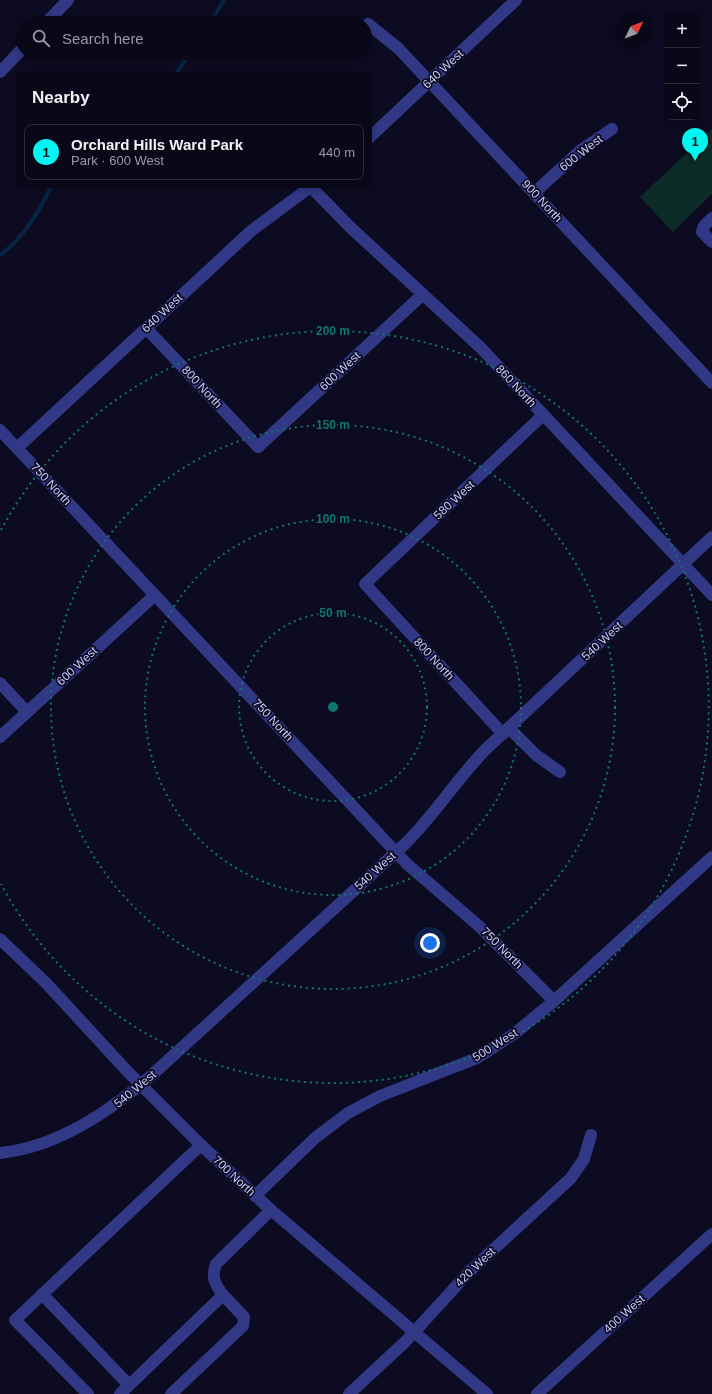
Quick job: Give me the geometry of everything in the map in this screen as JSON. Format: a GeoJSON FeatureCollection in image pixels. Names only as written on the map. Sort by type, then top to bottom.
{"type":"FeatureCollection","features":[{"type":"Feature","properties":{"kind":"street"},"geometry":{"type":"LineString","coordinates":[[53,16],[68,0]]}},
{"type":"Feature","properties":{"kind":"street","name":"640 West"},"geometry":{"type":"LineString","coordinates":[[372,135],[516,0]]}},
{"type":"Feature","properties":{"kind":"street","name":"900 North"},"geometry":{"type":"LineString","coordinates":[[372,27],[398,48],[712,382]]}},
{"type":"Feature","properties":{"kind":"street"},"geometry":{"type":"LineString","coordinates":[[0,72],[16,55]]}},
{"type":"Feature","properties":{"kind":"street","name":"600 West"},"geometry":{"type":"LineString","coordinates":[[534,193],[581,150],[612,129]]}},
{"type":"Feature","properties":{"kind":"street","name":"640 West"},"geometry":{"type":"LineString","coordinates":[[17,448],[251,231],[309,188]]}},
{"type":"Feature","properties":{"kind":"street","name":"860 North"},"geometry":{"type":"LineString","coordinates":[[314,188],[350,227],[481,348],[712,594]]}},
{"type":"Feature","properties":{"kind":"street"},"geometry":{"type":"LineString","coordinates":[[712,218],[704,226],[702,232],[712,242]]}},
{"type":"Feature","properties":{"kind":"street","name":"600 West"},"geometry":{"type":"LineString","coordinates":[[258,447],[422,295]]}},
{"type":"Feature","properties":{"kind":"street","name":"800 North"},"geometry":{"type":"LineString","coordinates":[[146,328],[258,447]]}},
{"type":"Feature","properties":{"kind":"street","name":"580 West"},"geometry":{"type":"LineString","coordinates":[[365,584],[543,415]]}},
{"type":"Feature","properties":{"kind":"street","name":"750 North"},"geometry":{"type":"LineString","coordinates":[[0,430],[407,864],[480,927],[554,1001]]}},
{"type":"Feature","properties":{"kind":"street","name":"540 West"},"geometry":{"type":"LineString","coordinates":[[0,1153],[34,1145],[57,1137],[98,1117],[140,1085],[396,852],[430,819],[469,767],[712,537]]}},
{"type":"Feature","properties":{"kind":"street","name":"800 North"},"geometry":{"type":"LineString","coordinates":[[365,584],[506,731],[560,772]]}},
{"type":"Feature","properties":{"kind":"street","name":"600 West"},"geometry":{"type":"LineString","coordinates":[[0,737],[155,595]]}},
{"type":"Feature","properties":{"kind":"street"},"geometry":{"type":"LineString","coordinates":[[0,683],[27,712]]}},
{"type":"Feature","properties":{"kind":"street","name":"500 West"},"geometry":{"type":"LineString","coordinates":[[255,1196],[275,1174],[315,1138],[348,1113],[380,1096],[477,1058],[514,1034],[554,1001],[712,857]]}},
{"type":"Feature","properties":{"kind":"street","name":"700 North"},"geometry":{"type":"LineString","coordinates":[[0,939],[46,983],[140,1085],[255,1196],[487,1394]]}},
{"type":"Feature","properties":{"kind":"street","name":"420 West"},"geometry":{"type":"LineString","coordinates":[[349,1394],[414,1332],[470,1270],[571,1178],[584,1159],[591,1135]]}},
{"type":"Feature","properties":{"kind":"street"},"geometry":{"type":"LineString","coordinates":[[88,1394],[15,1320],[201,1145]]}},
{"type":"Feature","properties":{"kind":"street"},"geometry":{"type":"LineString","coordinates":[[171,1394],[243,1326],[244,1317],[223,1296],[214,1283],[213,1273],[216,1264],[271,1210]]}},
{"type":"Feature","properties":{"kind":"street","name":"400 West"},"geometry":{"type":"LineString","coordinates":[[537,1394],[712,1234]]}},
{"type":"Feature","properties":{"kind":"street"},"geometry":{"type":"LineString","coordinates":[[42,1294],[129,1385]]}},
{"type":"Feature","properties":{"kind":"street"},"geometry":{"type":"LineString","coordinates":[[120,1394],[223,1296]]}},
{"type":"Feature","properties":{"kind":"green space"},"geometry":{"type":"Polygon","coordinates":[[[712,129],[712,194],[673,232],[640,197],[712,129]]]}},
{"type":"Feature","properties":{"kind":"waterway"},"geometry":{"type":"LineString","coordinates":[[214,16],[224,0]]}},
{"type":"Feature","properties":{"kind":"waterway"},"geometry":{"type":"LineString","coordinates":[[177,72],[185,60]]}},
{"type":"Feature","properties":{"kind":"waterway"},"geometry":{"type":"LineString","coordinates":[[0,255],[24,232],[42,205],[50,188]]}},
{"type":"Feature","properties":{"kind":"place","name":"Orchard Hills Ward Park"},"geometry":{"type":"Point","coordinates":[695,161]}}]}
